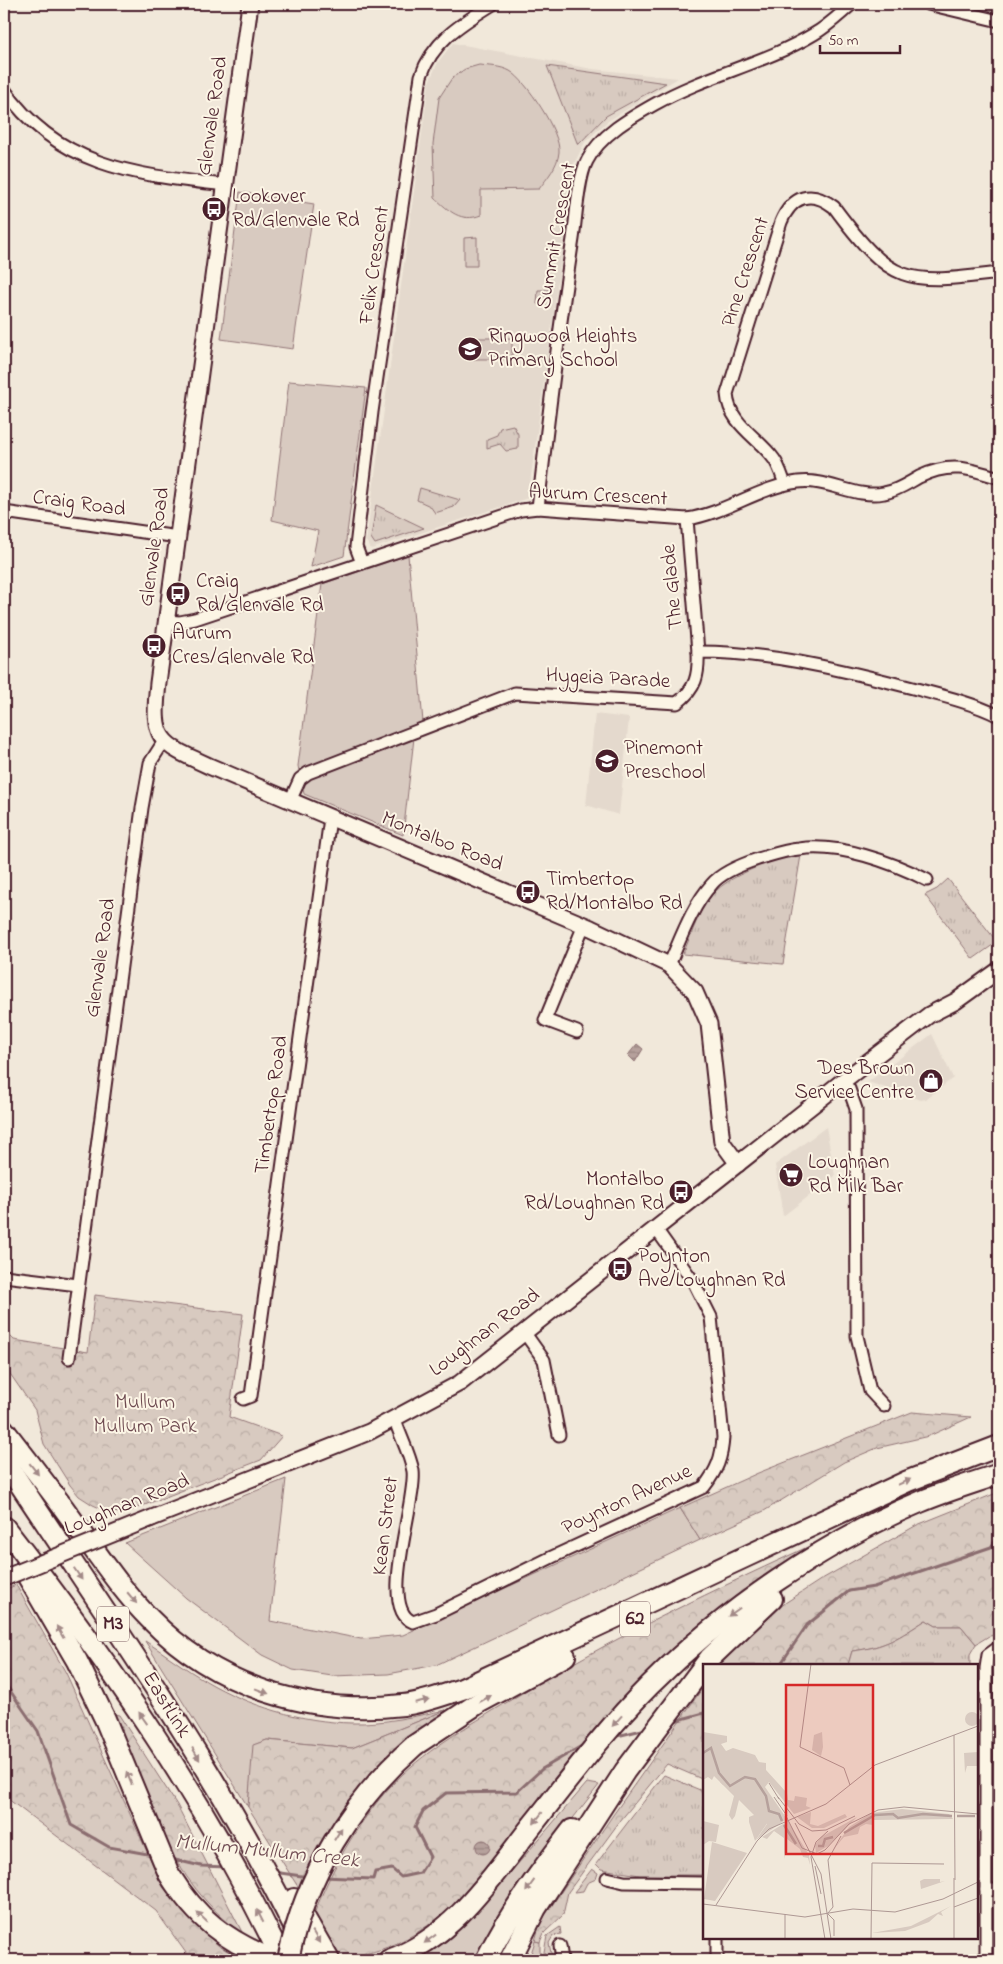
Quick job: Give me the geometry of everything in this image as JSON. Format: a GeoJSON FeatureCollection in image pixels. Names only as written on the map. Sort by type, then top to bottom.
{"type":"FeatureCollection","features":[{"type":"Feature","properties":{"kind":"highway"},"geometry":{"type":"LineString","coordinates":[[4,1430],[127,1592],[150,1620],[179,1645],[207,1665],[236,1681],[269,1694],[302,1702],[338,1707],[405,1705],[462,1689],[941,1466],[999,1446]]}},
{"type":"Feature","properties":{"kind":"highway","name":"EastLink"},"geometry":{"type":"LineString","coordinates":[[4,1460],[148,1676],[240,1823]]}},
{"type":"Feature","properties":{"kind":"highway"},"geometry":{"type":"LineString","coordinates":[[389,1960],[425,1943],[449,1925],[475,1898],[568,1780],[650,1685],[724,1619],[804,1564],[855,1533],[912,1505],[999,1474]]}},
{"type":"Feature","properties":{"kind":"highway"},"geometry":{"type":"LineString","coordinates":[[707,1664],[736,1632],[767,1603],[808,1571],[874,1532],[976,1482]]}},
{"type":"Feature","properties":{"kind":"highway","name":"62"},"geometry":{"type":"LineString","coordinates":[[288,1960],[292,1941],[307,1896],[323,1858],[368,1791],[415,1745],[472,1707],[529,1674],[860,1503]]}},
{"type":"Feature","properties":{"kind":"highway","name":"EastLink"},"geometry":{"type":"LineString","coordinates":[[4,1527],[69,1611],[163,1748],[207,1818],[242,1881],[282,1960]]}},
{"type":"Feature","properties":{"kind":"highway"},"geometry":{"type":"LineString","coordinates":[[4,1536],[77,1661],[105,1719],[169,1874],[182,1896],[217,1931],[235,1943],[273,1960]]}},
{"type":"Feature","properties":{"kind":"highway"},"geometry":{"type":"LineString","coordinates":[[510,1960],[536,1908],[625,1771],[703,1668]]}},
{"type":"Feature","properties":{"kind":"highway"},"geometry":{"type":"LineString","coordinates":[[486,1960],[505,1925],[531,1885],[574,1828],[625,1771]]}},
{"type":"Feature","properties":{"kind":"highway"},"geometry":{"type":"LineString","coordinates":[[240,1823],[310,1960]]}},
{"type":"Feature","properties":{"kind":"highway"},"geometry":{"type":"LineString","coordinates":[[240,1823],[282,1878],[329,1960]]}},
{"type":"Feature","properties":{"kind":"street","name":"Glenvale Road"},"geometry":{"type":"LineString","coordinates":[[69,1358],[142,808],[150,763],[164,741],[157,729],[156,710],[250,4]]}},
{"type":"Feature","properties":{"kind":"street","name":"Felix Crescent"},"geometry":{"type":"LineString","coordinates":[[362,563],[356,547],[372,412],[420,76],[429,55],[446,35],[493,4]]}},
{"type":"Feature","properties":{"kind":"street","name":"Summit Crescent"},"geometry":{"type":"LineString","coordinates":[[538,508],[571,250],[583,172],[589,158],[610,134],[654,105],[688,86],[789,47],[815,34],[852,4]]}},
{"type":"Feature","properties":{"kind":"street"},"geometry":{"type":"LineString","coordinates":[[928,4],[999,21]]}},
{"type":"Feature","properties":{"kind":"street"},"geometry":{"type":"LineString","coordinates":[[4,90],[27,116],[47,134],[88,159],[135,172],[225,185]]}},
{"type":"Feature","properties":{"kind":"street","name":"Pine Crescent"},"geometry":{"type":"LineString","coordinates":[[784,484],[774,459],[737,421],[730,410],[727,394],[781,222],[786,210],[792,204],[810,197],[826,201],[834,207],[875,258],[890,269],[910,277],[936,280],[999,273]]}},
{"type":"Feature","properties":{"kind":"street","name":"Aurum Crescent"},"geometry":{"type":"LineString","coordinates":[[167,620],[184,622],[196,619],[521,510],[538,508],[686,519],[707,516],[784,484],[809,481],[874,495],[893,491],[927,474],[946,468],[969,468],[999,478]]}},
{"type":"Feature","properties":{"kind":"street","name":"Craig Road"},"geometry":{"type":"LineString","coordinates":[[4,512],[178,537]]}},
{"type":"Feature","properties":{"kind":"street","name":"The Glade"},"geometry":{"type":"LineString","coordinates":[[686,519],[698,652]]}},
{"type":"Feature","properties":{"kind":"street"},"geometry":{"type":"LineString","coordinates":[[698,652],[730,652],[844,671],[942,696],[999,716]]}},
{"type":"Feature","properties":{"kind":"street","name":"Hygeia Parade"},"geometry":{"type":"LineString","coordinates":[[290,801],[300,779],[308,773],[497,698],[515,693],[666,704],[677,703],[693,688],[699,673],[698,652]]}},
{"type":"Feature","properties":{"kind":"street","name":"Montalbo Road"},"geometry":{"type":"LineString","coordinates":[[164,741],[182,754],[584,925],[651,954],[669,964],[695,992],[710,1024],[722,1142],[738,1164]]}},
{"type":"Feature","properties":{"kind":"street","name":"Timbertop Road"},"geometry":{"type":"LineString","coordinates":[[251,1399],[330,818]]}},
{"type":"Feature","properties":{"kind":"street"},"geometry":{"type":"LineString","coordinates":[[669,964],[698,902],[713,882],[747,863],[785,851],[823,848],[865,856],[901,866],[927,880]]}},
{"type":"Feature","properties":{"kind":"street"},"geometry":{"type":"LineString","coordinates":[[577,1032],[545,1020],[584,925]]}},
{"type":"Feature","properties":{"kind":"street","name":"Loughnan Road"},"geometry":{"type":"LineString","coordinates":[[4,1578],[395,1420],[460,1383],[842,1081],[929,1015],[951,992],[999,959]]}},
{"type":"Feature","properties":{"kind":"street","name":"Loughnan Road"},"geometry":{"type":"LineString","coordinates":[[929,1015],[956,1001],[999,970]]}},
{"type":"Feature","properties":{"kind":"street"},"geometry":{"type":"LineString","coordinates":[[842,1081],[848,1089],[856,1108],[857,1336],[870,1391],[884,1406]]}},
{"type":"Feature","properties":{"kind":"street","name":"Poynton Avenue"},"geometry":{"type":"LineString","coordinates":[[423,1619],[704,1487],[717,1470],[723,1454],[723,1437],[711,1317],[693,1281],[656,1229]]}},
{"type":"Feature","properties":{"kind":"street"},"geometry":{"type":"LineString","coordinates":[[4,1276],[78,1285]]}},
{"type":"Feature","properties":{"kind":"street"},"geometry":{"type":"LineString","coordinates":[[524,1332],[544,1360],[559,1435]]}},
{"type":"Feature","properties":{"kind":"street","name":"Kean Street"},"geometry":{"type":"LineString","coordinates":[[395,1420],[412,1471],[396,1594],[398,1603],[407,1619],[413,1622],[423,1619]]}},
{"type":"Feature","properties":{"kind":"street"},"geometry":{"type":"LineString","coordinates":[[986,1960],[983,1885],[986,1668],[995,1650]]}},
{"type":"Feature","properties":{"kind":"street"},"geometry":{"type":"LineString","coordinates":[[607,1878],[624,1882],[703,1883]]}},
{"type":"Feature","properties":{"kind":"street"},"geometry":{"type":"LineString","coordinates":[[983,1885],[999,1890]]}},
{"type":"Feature","properties":{"kind":"street"},"geometry":{"type":"LineString","coordinates":[[717,1939],[717,1960]]}},
{"type":"Feature","properties":{"kind":"street"},"geometry":{"type":"LineString","coordinates":[[560,1946],[562,1960]]}},
{"type":"Feature","properties":{"kind":"shaded area","name":"Ringwood Heights Primary School"},"geometry":{"type":"Polygon","coordinates":[[[453,43],[592,69],[678,78],[608,121],[585,142],[574,164],[528,498],[371,549],[366,541],[429,82],[438,62],[453,43]]]}},
{"type":"Feature","properties":{"kind":"shaded area","name":"Pinemont Preschool"},"geometry":{"type":"Polygon","coordinates":[[[595,714],[629,718],[619,815],[586,805],[595,714]]]}},
{"type":"Feature","properties":{"kind":"shaded area"},"geometry":{"type":"Polygon","coordinates":[[[932,1034],[953,1078],[926,1099],[921,1100],[868,1082],[932,1034]]]}},
{"type":"Feature","properties":{"kind":"shaded area"},"geometry":{"type":"Polygon","coordinates":[[[637,1044],[643,1049],[635,1062],[628,1055],[637,1044]]]}},
{"type":"Feature","properties":{"kind":"shaded area"},"geometry":{"type":"Polygon","coordinates":[[[826,1127],[835,1176],[783,1216],[775,1165],[826,1127]]]}},
{"type":"Feature","properties":{"kind":"shaded area"},"geometry":{"type":"Polygon","coordinates":[[[480,1840],[486,1840],[490,1847],[486,1854],[480,1854],[476,1850],[476,1844],[480,1840]]]}},
{"type":"Feature","properties":{"kind":"green space"},"geometry":{"type":"Polygon","coordinates":[[[479,65],[506,69],[517,76],[549,120],[558,143],[559,152],[554,167],[539,189],[481,190],[481,215],[467,218],[450,211],[435,198],[433,144],[439,98],[452,78],[465,69],[479,65]]]}},
{"type":"Feature","properties":{"kind":"green space"},"geometry":{"type":"Polygon","coordinates":[[[547,66],[666,83],[606,116],[578,145],[547,66]]]}},
{"type":"Feature","properties":{"kind":"green space"},"geometry":{"type":"Polygon","coordinates":[[[240,192],[314,204],[293,349],[221,339],[240,192]]]}},
{"type":"Feature","properties":{"kind":"green space"},"geometry":{"type":"Polygon","coordinates":[[[477,237],[477,266],[464,266],[464,238],[477,237]]]}},
{"type":"Feature","properties":{"kind":"green space"},"geometry":{"type":"Polygon","coordinates":[[[538,290],[549,290],[545,306],[537,304],[538,290]]]}},
{"type":"Feature","properties":{"kind":"green space"},"geometry":{"type":"Polygon","coordinates":[[[472,338],[512,338],[512,359],[471,359],[472,338]]]}},
{"type":"Feature","properties":{"kind":"green space"},"geometry":{"type":"Polygon","coordinates":[[[289,381],[366,388],[344,556],[311,567],[318,531],[272,520],[289,381]]]}},
{"type":"Feature","properties":{"kind":"green space"},"geometry":{"type":"Polygon","coordinates":[[[513,425],[518,434],[518,449],[506,451],[500,444],[487,448],[487,439],[497,435],[500,428],[513,425]]]}},
{"type":"Feature","properties":{"kind":"green space"},"geometry":{"type":"Polygon","coordinates":[[[420,488],[460,500],[454,507],[435,513],[430,506],[417,500],[420,488]]]}},
{"type":"Feature","properties":{"kind":"green space"},"geometry":{"type":"Polygon","coordinates":[[[376,505],[424,528],[375,544],[371,538],[376,505]]]}},
{"type":"Feature","properties":{"kind":"green space"},"geometry":{"type":"Polygon","coordinates":[[[408,555],[423,722],[414,738],[403,835],[304,794],[298,766],[322,584],[408,555]]]}},
{"type":"Feature","properties":{"kind":"green space"},"geometry":{"type":"Polygon","coordinates":[[[801,855],[783,964],[683,954],[702,910],[716,891],[739,875],[757,867],[784,858],[801,855]]]}},
{"type":"Feature","properties":{"kind":"green space"},"geometry":{"type":"Polygon","coordinates":[[[948,879],[997,942],[973,959],[925,895],[937,889],[948,879]]]}},
{"type":"Feature","properties":{"kind":"green space","name":"Mullum Mullum Park"},"geometry":{"type":"Polygon","coordinates":[[[95,1295],[243,1314],[229,1417],[282,1436],[261,1460],[124,1513],[109,1512],[79,1496],[44,1444],[35,1410],[4,1365],[4,1330],[14,1340],[88,1352],[95,1295]]]}},
{"type":"Feature","properties":{"kind":"green space"},"geometry":{"type":"Polygon","coordinates":[[[912,1412],[971,1417],[929,1436],[877,1448],[844,1462],[764,1511],[700,1540],[680,1508],[758,1473],[912,1412]]]}},
{"type":"Feature","properties":{"kind":"green space"},"geometry":{"type":"Polygon","coordinates":[[[286,1479],[270,1621],[361,1639],[403,1635],[680,1508],[700,1540],[436,1665],[388,1674],[332,1676],[293,1670],[262,1655],[186,1598],[125,1543],[286,1479]]]}},
{"type":"Feature","properties":{"kind":"green space"},"geometry":{"type":"Polygon","coordinates":[[[999,1492],[999,1635],[989,1636],[976,1644],[961,1626],[936,1626],[926,1620],[891,1641],[874,1647],[852,1651],[848,1664],[720,1664],[785,1603],[822,1579],[917,1525],[999,1492]]]}},
{"type":"Feature","properties":{"kind":"green space"},"geometry":{"type":"Polygon","coordinates":[[[825,1539],[740,1597],[454,1905],[428,1926],[401,1941],[373,1952],[340,1958],[314,1914],[337,1864],[366,1817],[389,1788],[416,1762],[462,1730],[586,1656],[704,1595],[825,1539]]]}},
{"type":"Feature","properties":{"kind":"green space"},"geometry":{"type":"Polygon","coordinates":[[[16,1585],[66,1673],[163,1887],[199,1928],[219,1946],[243,1960],[191,1960],[156,1911],[4,1796],[4,1590],[16,1585]]]}},
{"type":"Feature","properties":{"kind":"green space"},"geometry":{"type":"Polygon","coordinates":[[[926,1620],[936,1626],[961,1626],[976,1644],[970,1654],[970,1664],[848,1664],[852,1651],[883,1644],[926,1620]]]}},
{"type":"Feature","properties":{"kind":"green space"},"geometry":{"type":"Polygon","coordinates":[[[145,1641],[222,1690],[257,1705],[295,1716],[333,1722],[364,1723],[399,1719],[446,1710],[352,1748],[267,1740],[254,1745],[248,1807],[145,1641]]]}},
{"type":"Feature","properties":{"kind":"green space"},"geometry":{"type":"Polygon","coordinates":[[[703,1687],[703,1780],[667,1764],[620,1821],[568,1892],[563,1915],[544,1933],[540,1942],[535,1941],[540,1923],[703,1687]]]}},
{"type":"Feature","properties":{"kind":"green space"},"geometry":{"type":"Polygon","coordinates":[[[446,1710],[379,1768],[343,1809],[300,1890],[248,1807],[253,1745],[267,1740],[352,1748],[446,1710]]]}},
{"type":"Feature","properties":{"kind":"green space"},"geometry":{"type":"Polygon","coordinates":[[[114,1714],[119,1715],[177,1805],[243,1934],[218,1913],[196,1890],[178,1863],[147,1806],[134,1776],[109,1717],[114,1714]]]}},
{"type":"Feature","properties":{"kind":"green space"},"geometry":{"type":"Polygon","coordinates":[[[664,1775],[700,1790],[703,1794],[703,1873],[701,1875],[640,1875],[601,1869],[596,1864],[664,1775]]]}},
{"type":"Feature","properties":{"kind":"green space"},"geometry":{"type":"Polygon","coordinates":[[[587,1783],[599,1785],[570,1822],[482,1960],[417,1960],[447,1941],[475,1914],[587,1783]]]}},
{"type":"Feature","properties":{"kind":"green space"},"geometry":{"type":"Polygon","coordinates":[[[592,1869],[598,1873],[596,1879],[587,1883],[583,1891],[574,1892],[592,1869]]]}},
{"type":"Feature","properties":{"kind":"green space"},"geometry":{"type":"Polygon","coordinates":[[[560,1927],[561,1934],[553,1936],[549,1943],[555,1960],[545,1960],[544,1952],[547,1936],[560,1927]]]}},
{"type":"Feature","properties":{"kind":"green space"},"geometry":{"type":"Polygon","coordinates":[[[535,1941],[540,1942],[540,1960],[529,1960],[535,1941]]]}},
{"type":"Feature","properties":{"kind":"waterway","name":"Mullum Mullum Creek"},"geometry":{"type":"LineString","coordinates":[[781,1664],[807,1625],[849,1591],[874,1587],[991,1547],[999,1535]]}},
{"type":"Feature","properties":{"kind":"waterway","name":"Mullum Mullum Creek"},"geometry":{"type":"LineString","coordinates":[[4,1682],[38,1731],[71,1825],[109,1847],[153,1855]]}},
{"type":"Feature","properties":{"kind":"waterway","name":"Mullum Mullum Creek"},"geometry":{"type":"LineString","coordinates":[[671,1722],[703,1713]]}},
{"type":"Feature","properties":{"kind":"waterway","name":"Mullum Mullum Creek"},"geometry":{"type":"LineString","coordinates":[[613,1737],[646,1729]]}},
{"type":"Feature","properties":{"kind":"waterway","name":"Mullum Mullum Creek"},"geometry":{"type":"LineString","coordinates":[[322,1877],[373,1879],[375,1872],[392,1869],[401,1877],[420,1873],[430,1857],[415,1827],[423,1811],[446,1793],[517,1792],[542,1769],[585,1744]]}},
{"type":"Feature","properties":{"kind":"waterway","name":"Mullum Mullum Creek"},"geometry":{"type":"LineString","coordinates":[[171,1859],[201,1866],[227,1867]]}},
{"type":"Feature","properties":{"kind":"waterway","name":"Mullum Mullum Creek"},"geometry":{"type":"LineString","coordinates":[[273,1872],[309,1877]]}},
{"type":"Feature","properties":{"kind":"place","name":"Lookover Rd/Glenvale Rd"},"geometry":{"type":"Point","coordinates":[214,209]}},
{"type":"Feature","properties":{"kind":"place","name":"Ringwood Heights Primary School"},"geometry":{"type":"Point","coordinates":[470,349]}},
{"type":"Feature","properties":{"kind":"place","name":"Craig Rd/Glenvale Rd"},"geometry":{"type":"Point","coordinates":[178,594]}},
{"type":"Feature","properties":{"kind":"place","name":"Aurum Cres/Glenvale Rd"},"geometry":{"type":"Point","coordinates":[154,646]}},
{"type":"Feature","properties":{"kind":"place","name":"Pinemont Preschool"},"geometry":{"type":"Point","coordinates":[607,761]}},
{"type":"Feature","properties":{"kind":"place","name":"Timbertop Rd/Montalbo Rd"},"geometry":{"type":"Point","coordinates":[528,892]}},
{"type":"Feature","properties":{"kind":"place","name":"Des Brown Service Centre"},"geometry":{"type":"Point","coordinates":[931,1081]}},
{"type":"Feature","properties":{"kind":"place","name":"Loughnan Rd Milk Bar"},"geometry":{"type":"Point","coordinates":[791,1175]}},
{"type":"Feature","properties":{"kind":"place","name":"Montalbo Rd/Loughnan Rd"},"geometry":{"type":"Point","coordinates":[681,1192]}},
{"type":"Feature","properties":{"kind":"place","name":"Poynton Ave/Loughnan Rd"},"geometry":{"type":"Point","coordinates":[620,1269]}}]}
